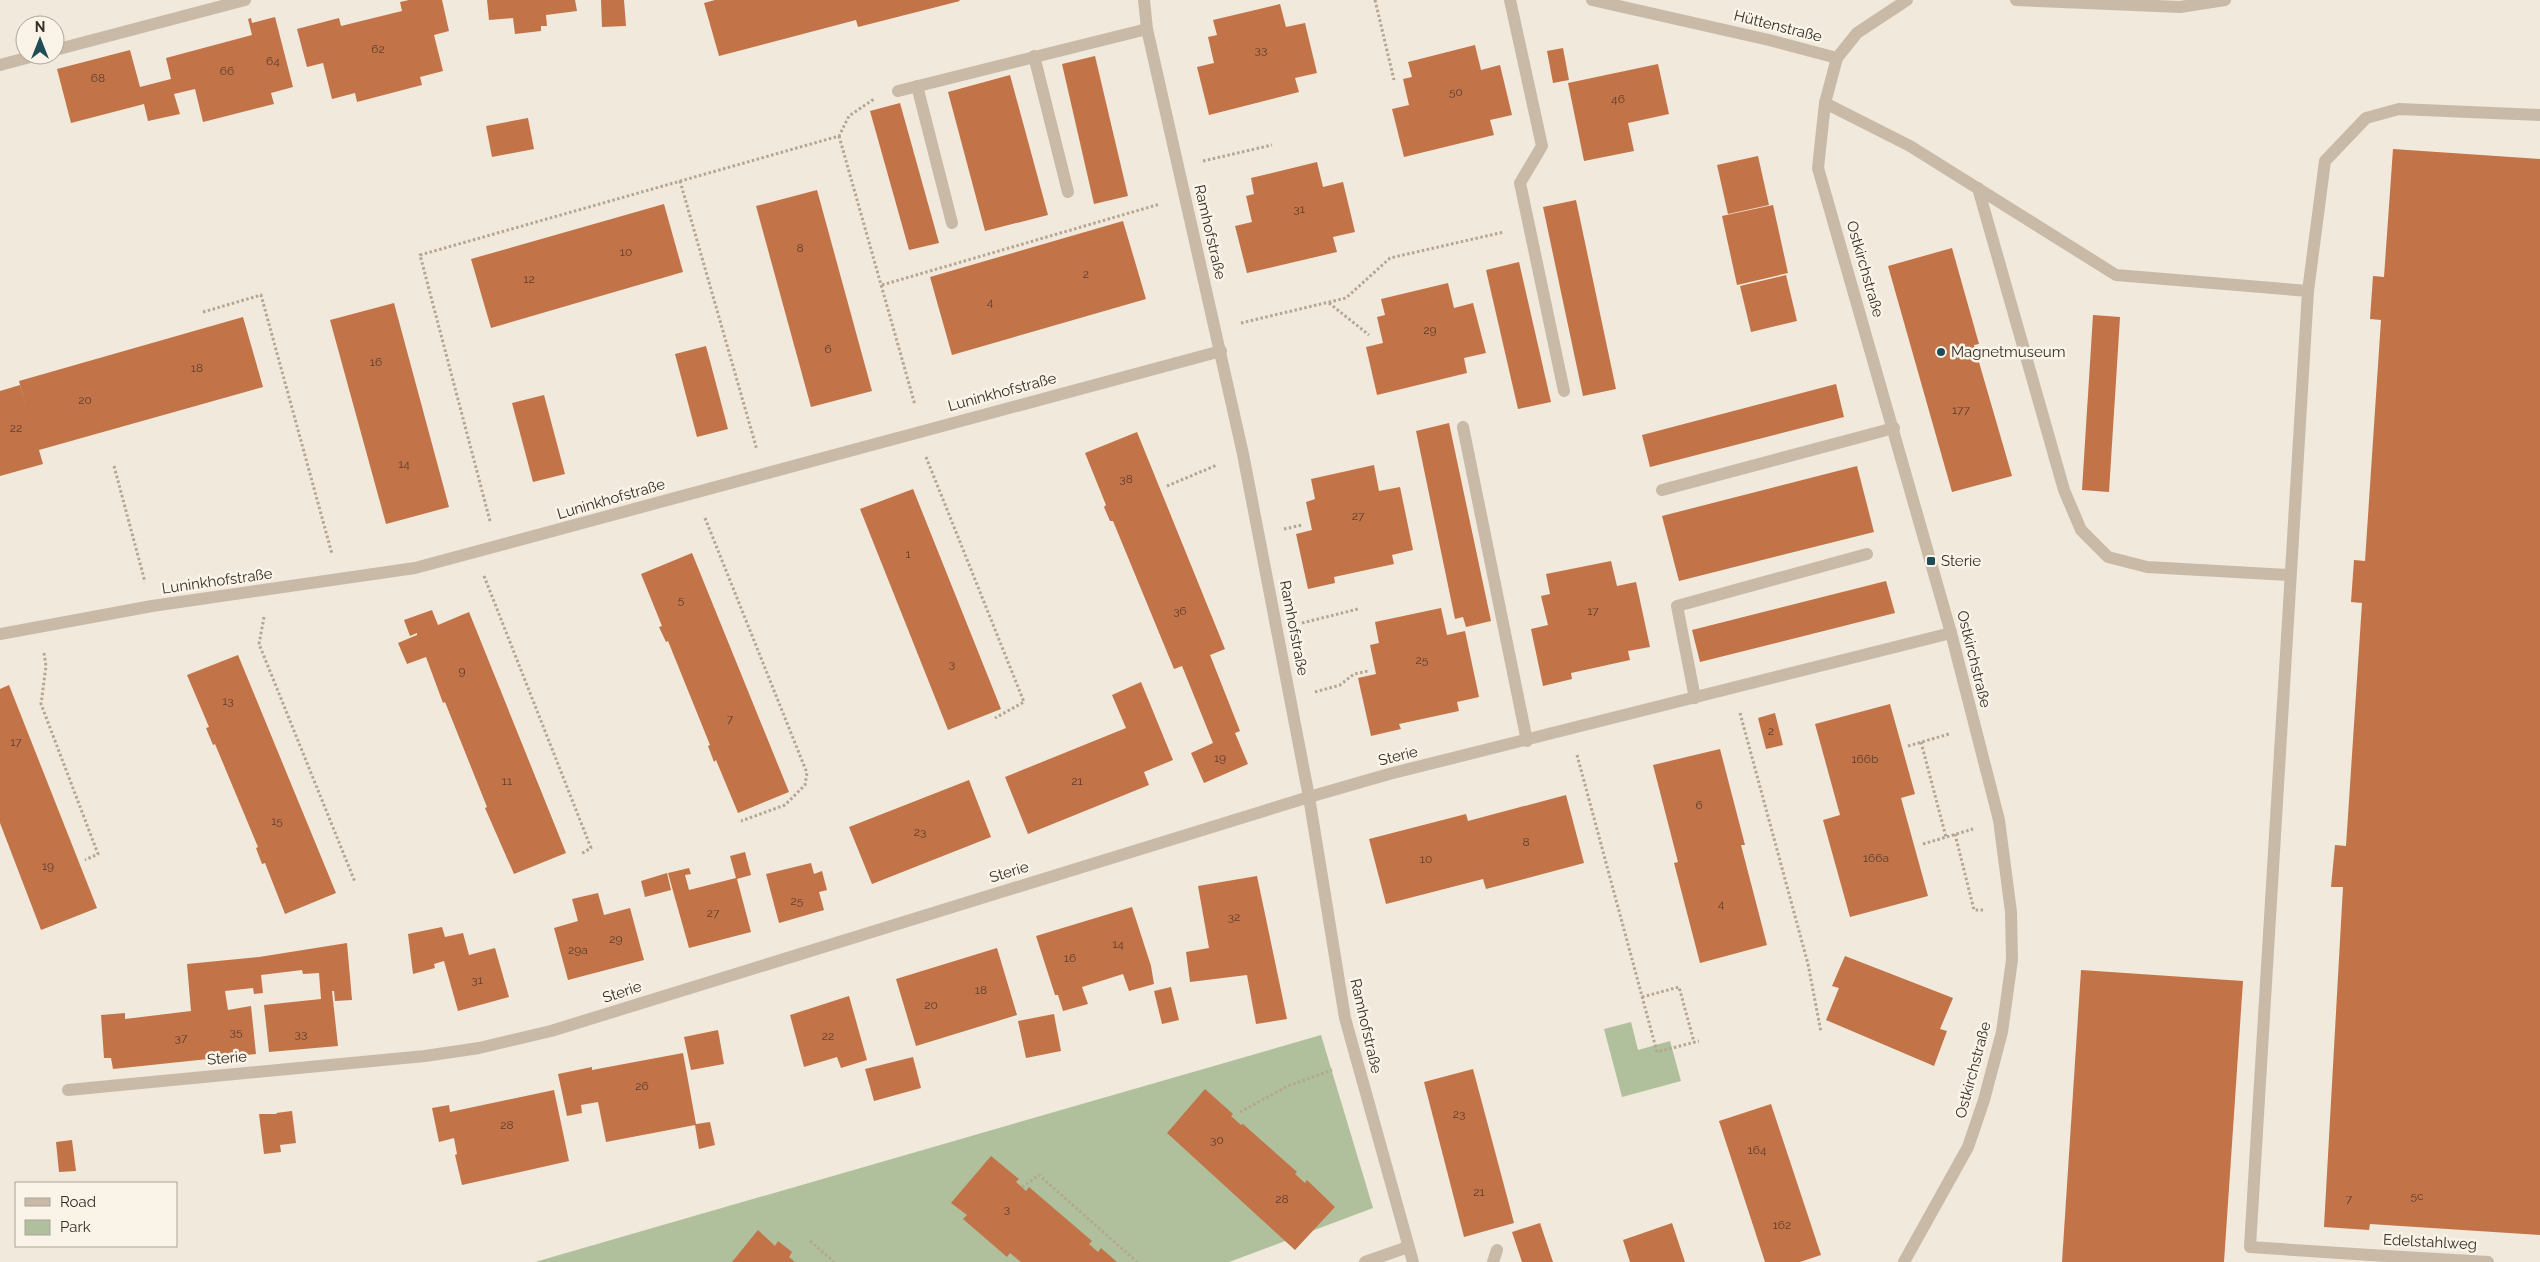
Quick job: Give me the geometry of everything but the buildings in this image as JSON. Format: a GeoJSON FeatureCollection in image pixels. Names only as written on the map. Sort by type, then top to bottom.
{"type":"FeatureCollection","features":[{"type":"Feature","properties":{"kind":"street"},"geometry":{"type":"LineString","coordinates":[[65,47],[245,0]]}},
{"type":"Feature","properties":{"kind":"street","name":"Ramhofstraße"},"geometry":{"type":"LineString","coordinates":[[1144,0],[1147,29],[1244,454],[1309,797],[1345,1018],[1414,1262]]}},
{"type":"Feature","properties":{"kind":"street"},"geometry":{"type":"LineString","coordinates":[[1510,0],[1542,146],[1520,183],[1564,391]]}},
{"type":"Feature","properties":{"kind":"street","name":"Hüttenstraße"},"geometry":{"type":"LineString","coordinates":[[1592,0],[1769,40],[1837,58],[1857,33],[1907,0]]}},
{"type":"Feature","properties":{"kind":"street"},"geometry":{"type":"LineString","coordinates":[[2016,0],[2180,7],[2225,0]]}},
{"type":"Feature","properties":{"kind":"street"},"geometry":{"type":"LineString","coordinates":[[898,90],[1147,29]]}},
{"type":"Feature","properties":{"kind":"street"},"geometry":{"type":"LineString","coordinates":[[1034,56],[1068,192]]}},
{"type":"Feature","properties":{"kind":"street","name":"Ostkirchstraße"},"geometry":{"type":"LineString","coordinates":[[1837,58],[1825,103],[1818,168],[1894,428],[1951,633],[1999,820],[2011,912],[2012,960],[2002,1032],[1984,1100],[1968,1147],[1904,1262]]}},
{"type":"Feature","properties":{"kind":"street"},"geometry":{"type":"LineString","coordinates":[[0,65],[15,61]]}},
{"type":"Feature","properties":{"kind":"street"},"geometry":{"type":"LineString","coordinates":[[917,86],[952,223]]}},
{"type":"Feature","properties":{"kind":"street"},"geometry":{"type":"LineString","coordinates":[[1825,103],[1910,146],[2116,275],[2308,291]]}},
{"type":"Feature","properties":{"kind":"street"},"geometry":{"type":"LineString","coordinates":[[1978,188],[2064,490],[2081,530],[2108,557],[2147,567],[2290,575],[2308,291],[2325,161],[2366,118],[2399,109],[2540,115]]}},
{"type":"Feature","properties":{"kind":"street","name":"Luninkhofstraße"},"geometry":{"type":"LineString","coordinates":[[0,634],[152,606],[415,568],[498,548],[919,431],[1221,351]]}},
{"type":"Feature","properties":{"kind":"street"},"geometry":{"type":"LineString","coordinates":[[1463,427],[1526,741]]}},
{"type":"Feature","properties":{"kind":"street"},"geometry":{"type":"LineString","coordinates":[[1662,490],[1894,428]]}},
{"type":"Feature","properties":{"kind":"street"},"geometry":{"type":"LineString","coordinates":[[1695,698],[1677,606],[1868,554]]}},
{"type":"Feature","properties":{"kind":"street","name":"Edelstahlweg"},"geometry":{"type":"LineString","coordinates":[[2290,575],[2250,1247],[2488,1262]]}},
{"type":"Feature","properties":{"kind":"street","name":"Sterie"},"geometry":{"type":"LineString","coordinates":[[68,1090],[424,1056],[479,1048],[551,1031],[1389,774],[1951,633]]}},
{"type":"Feature","properties":{"kind":"street"},"geometry":{"type":"LineString","coordinates":[[1365,1262],[1408,1246]]}},
{"type":"Feature","properties":{"kind":"path"},"geometry":{"type":"LineString","coordinates":[[1375,0],[1394,80]]}},
{"type":"Feature","properties":{"kind":"path"},"geometry":{"type":"LineString","coordinates":[[898,90],[876,98],[850,116],[839,136],[882,285],[919,431],[1024,702],[995,718]]}},
{"type":"Feature","properties":{"kind":"path"},"geometry":{"type":"LineString","coordinates":[[498,548],[420,255],[839,136]]}},
{"type":"Feature","properties":{"kind":"path"},"geometry":{"type":"LineString","coordinates":[[1178,167],[1272,145]]}},
{"type":"Feature","properties":{"kind":"path"},"geometry":{"type":"LineString","coordinates":[[680,181],[764,474]]}},
{"type":"Feature","properties":{"kind":"path"},"geometry":{"type":"LineString","coordinates":[[882,285],[1185,197]]}},
{"type":"Feature","properties":{"kind":"path"},"geometry":{"type":"LineString","coordinates":[[1216,329],[1346,298],[1390,258],[1529,226]]}},
{"type":"Feature","properties":{"kind":"path"},"geometry":{"type":"LineString","coordinates":[[203,312],[261,295],[339,579]]}},
{"type":"Feature","properties":{"kind":"path"},"geometry":{"type":"LineString","coordinates":[[1329,302],[1369,335]]}},
{"type":"Feature","properties":{"kind":"path"},"geometry":{"type":"LineString","coordinates":[[1167,486],[1244,454]]}},
{"type":"Feature","properties":{"kind":"path"},"geometry":{"type":"LineString","coordinates":[[114,466],[152,606]]}},
{"type":"Feature","properties":{"kind":"path"},"geometry":{"type":"LineString","coordinates":[[695,493],[807,773],[805,785],[785,805],[741,821]]}},
{"type":"Feature","properties":{"kind":"path"},"geometry":{"type":"LineString","coordinates":[[475,554],[591,848],[581,854]]}},
{"type":"Feature","properties":{"kind":"path"},"geometry":{"type":"LineString","coordinates":[[255,592],[264,619],[259,644],[355,882]]}},
{"type":"Feature","properties":{"kind":"path"},"geometry":{"type":"LineString","coordinates":[[1277,629],[1358,609]]}},
{"type":"Feature","properties":{"kind":"path"},"geometry":{"type":"LineString","coordinates":[[39,627],[46,666],[41,704],[98,854],[85,860]]}},
{"type":"Feature","properties":{"kind":"path"},"geometry":{"type":"LineString","coordinates":[[1290,698],[1340,685],[1354,674],[1368,671]]}},
{"type":"Feature","properties":{"kind":"path"},"geometry":{"type":"LineString","coordinates":[[1733,688],[1808,964],[1821,1032]]}},
{"type":"Feature","properties":{"kind":"path"},"geometry":{"type":"LineString","coordinates":[[1908,746],[1974,727]]}},
{"type":"Feature","properties":{"kind":"path"},"geometry":{"type":"LineString","coordinates":[[1570,730],[1657,1052],[1699,1041]]}},
{"type":"Feature","properties":{"kind":"path"},"geometry":{"type":"LineString","coordinates":[[1921,742],[1946,837]]}},
{"type":"Feature","properties":{"kind":"path"},"geometry":{"type":"LineString","coordinates":[[1922,844],[1999,820]]}},
{"type":"Feature","properties":{"kind":"path"},"geometry":{"type":"LineString","coordinates":[[1955,834],[1974,910],[2011,912]]}},
{"type":"Feature","properties":{"kind":"path"},"geometry":{"type":"LineString","coordinates":[[1642,997],[1679,987],[1694,1042]]}},
{"type":"Feature","properties":{"kind":"path"},"geometry":{"type":"LineString","coordinates":[[1240,1112],[1288,1086],[1356,1061]]}},
{"type":"Feature","properties":{"kind":"path"},"geometry":{"type":"LineString","coordinates":[[1022,1187],[1039,1175],[1137,1262]]}},
{"type":"Feature","properties":{"kind":"path"},"geometry":{"type":"LineString","coordinates":[[810,1241],[834,1262]]}},
{"type":"Feature","properties":{"kind":"green space"},"geometry":{"type":"Polygon","coordinates":[[[1631,1022],[1638,1050],[1670,1041],[1681,1081],[1622,1097],[1604,1029],[1631,1022]]]}},
{"type":"Feature","properties":{"kind":"green space"},"geometry":{"type":"Polygon","coordinates":[[[1321,1035],[1373,1208],[1229,1262],[535,1262],[1321,1035]]]}},
{"type":"Feature","properties":{"kind":"place","name":"Magnetmuseum"},"geometry":{"type":"Point","coordinates":[1941,352]}},
{"type":"Feature","properties":{"kind":"place","name":"Sterie"},"geometry":{"type":"Point","coordinates":[1931,561]}}]}
